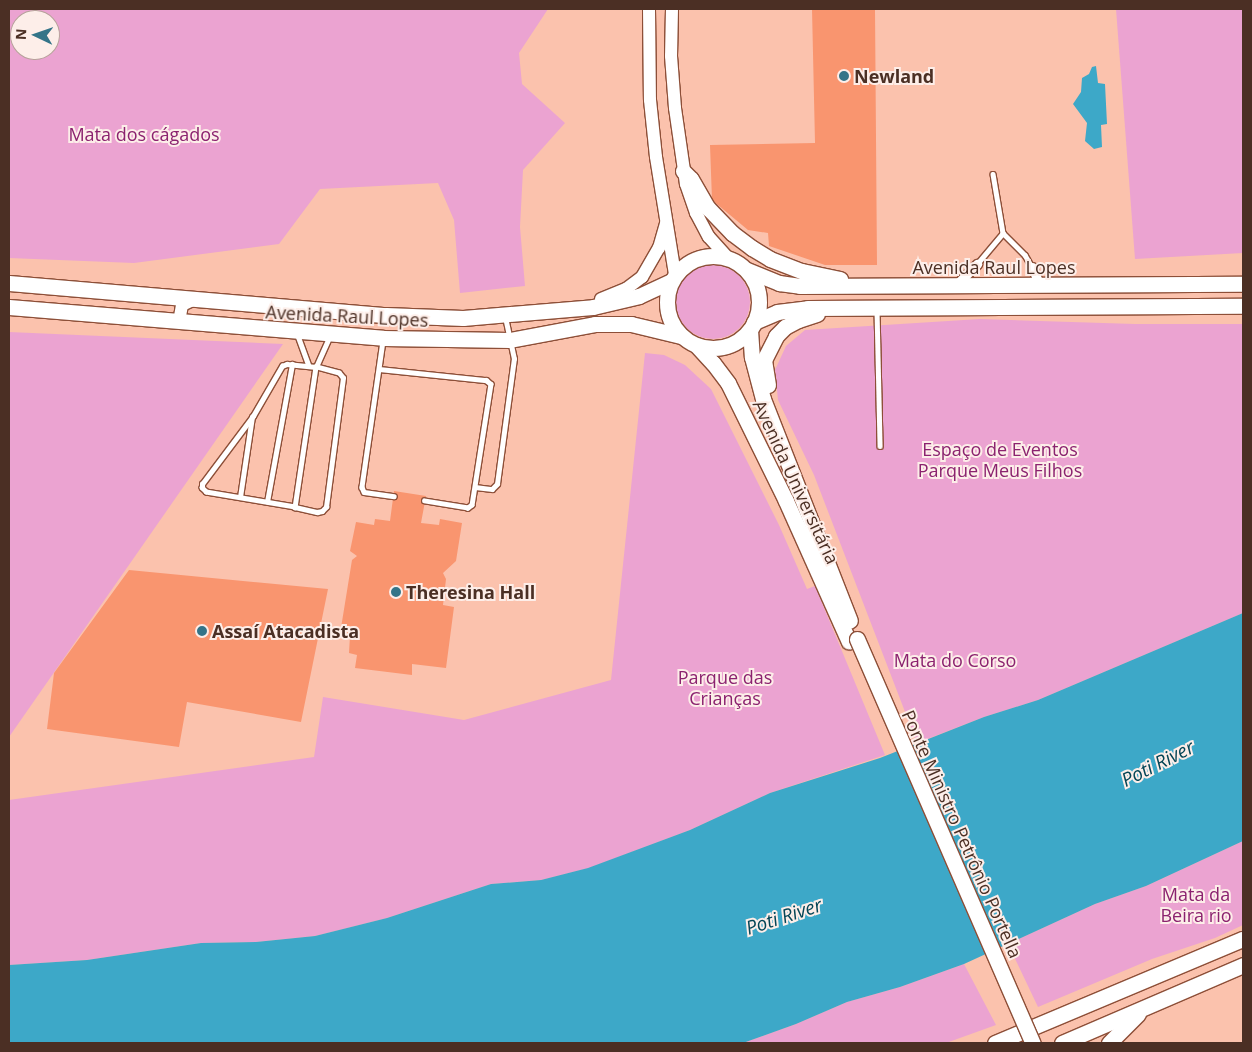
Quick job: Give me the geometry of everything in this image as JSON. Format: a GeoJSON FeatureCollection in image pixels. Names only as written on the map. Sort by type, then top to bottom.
{"type":"FeatureCollection","features":[{"type":"Feature","properties":{"kind":"main road"},"geometry":{"type":"LineString","coordinates":[[649,9],[650,100],[673,278]]}},
{"type":"Feature","properties":{"kind":"main road"},"geometry":{"type":"LineString","coordinates":[[672,9],[671,56],[674,108],[683,171],[696,213],[709,237],[727,257],[747,270],[758,291],[759,303],[752,326]]}},
{"type":"Feature","properties":{"kind":"main road"},"geometry":{"type":"LineString","coordinates":[[683,171],[691,179],[708,208],[721,222],[752,248],[770,259],[802,271],[832,279],[888,286]]}},
{"type":"Feature","properties":{"kind":"main road"},"geometry":{"type":"LineString","coordinates":[[566,309],[616,294],[637,283],[653,261],[666,220]]}},
{"type":"Feature","properties":{"kind":"main road"},"geometry":{"type":"LineString","coordinates":[[727,257],[713,255],[698,257],[686,263],[673,278],[666,297],[668,314],[681,336],[696,345],[717,348],[729,345],[767,316],[786,311],[847,307],[1243,306]]}},
{"type":"Feature","properties":{"kind":"main road","name":"Avenida Raul Lopes"},"geometry":{"type":"LineString","coordinates":[[747,270],[779,283],[800,286],[1243,284]]}},
{"type":"Feature","properties":{"kind":"main road","name":"Avenida Raul Lopes"},"geometry":{"type":"LineString","coordinates":[[9,282],[424,318],[505,316],[593,307],[619,302],[673,278]]}},
{"type":"Feature","properties":{"kind":"main road"},"geometry":{"type":"LineString","coordinates":[[1103,306],[1104,285]]}},
{"type":"Feature","properties":{"kind":"main road"},"geometry":{"type":"LineString","coordinates":[[179,322],[182,305],[195,299]]}},
{"type":"Feature","properties":{"kind":"main road","name":"Avenida Raul Lopes"},"geometry":{"type":"LineString","coordinates":[[9,307],[383,338],[510,340],[595,324],[631,324],[681,336]]}},
{"type":"Feature","properties":{"kind":"main road"},"geometry":{"type":"LineString","coordinates":[[778,434],[779,425],[765,371],[764,360],[769,346],[785,327],[798,320],[847,307]]}},
{"type":"Feature","properties":{"kind":"main road","name":"Avenida Universitária"},"geometry":{"type":"LineString","coordinates":[[752,326],[752,357],[757,378],[853,640]]}},
{"type":"Feature","properties":{"kind":"main road","name":"Avenida Universitária"},"geometry":{"type":"LineString","coordinates":[[696,345],[728,383],[853,640]]}},
{"type":"Feature","properties":{"kind":"main road","name":"Ponte Ministro Petrônio Portella"},"geometry":{"type":"LineString","coordinates":[[853,640],[1023,1043]]}},
{"type":"Feature","properties":{"kind":"main road","name":"Ponte Ministro Petrônio Portella"},"geometry":{"type":"LineString","coordinates":[[853,640],[1033,1043]]}},
{"type":"Feature","properties":{"kind":"main road"},"geometry":{"type":"LineString","coordinates":[[995,1043],[1243,939]]}},
{"type":"Feature","properties":{"kind":"main road"},"geometry":{"type":"LineString","coordinates":[[1062,1043],[1243,965]]}},
{"type":"Feature","properties":{"kind":"main road"},"geometry":{"type":"LineString","coordinates":[[1109,1043],[1144,1008]]}},
{"type":"Feature","properties":{"kind":"street"},"geometry":{"type":"LineString","coordinates":[[955,286],[976,264]]}},
{"type":"Feature","properties":{"kind":"street"},"geometry":{"type":"LineString","coordinates":[[1032,267],[1040,286]]}},
{"type":"Feature","properties":{"kind":"lane"},"geometry":{"type":"LineString","coordinates":[[993,174],[1003,233],[1025,255],[1032,267]]}},
{"type":"Feature","properties":{"kind":"lane"},"geometry":{"type":"LineString","coordinates":[[976,264],[1003,233]]}},
{"type":"Feature","properties":{"kind":"lane"},"geometry":{"type":"LineString","coordinates":[[877,308],[880,446]]}},
{"type":"Feature","properties":{"kind":"lane"},"geometry":{"type":"LineString","coordinates":[[475,487],[492,489],[497,484],[514,359],[505,316]]}},
{"type":"Feature","properties":{"kind":"lane"},"geometry":{"type":"LineString","coordinates":[[296,332],[308,366]]}},
{"type":"Feature","properties":{"kind":"lane"},"geometry":{"type":"LineString","coordinates":[[295,507],[316,366],[331,334]]}},
{"type":"Feature","properties":{"kind":"lane"},"geometry":{"type":"LineString","coordinates":[[383,338],[362,487],[364,492],[394,496]]}},
{"type":"Feature","properties":{"kind":"lane"},"geometry":{"type":"LineString","coordinates":[[268,502],[292,364]]}},
{"type":"Feature","properties":{"kind":"lane"},"geometry":{"type":"LineString","coordinates":[[292,364],[308,366],[316,366],[339,373],[343,378],[326,507],[322,512],[206,492],[202,488],[202,484],[252,416],[282,366],[292,364]]}},
{"type":"Feature","properties":{"kind":"lane"},"geometry":{"type":"LineString","coordinates":[[379,369],[489,381],[492,389],[470,507],[425,501]]}},
{"type":"Feature","properties":{"kind":"lane"},"geometry":{"type":"LineString","coordinates":[[240,497],[252,416]]}},
{"type":"Feature","properties":{"kind":"green space","name":"Mata dos cágados"},"geometry":{"type":"Polygon","coordinates":[[[9,9],[548,9],[519,53],[522,84],[565,123],[523,170],[520,227],[525,286],[460,293],[454,220],[438,183],[320,189],[279,244],[134,263],[9,258],[9,9]]]}},
{"type":"Feature","properties":{"kind":"green space"},"geometry":{"type":"Polygon","coordinates":[[[1116,9],[1243,9],[1243,253],[1135,259],[1116,9]]]}},
{"type":"Feature","properties":{"kind":"green space"},"geometry":{"type":"Polygon","coordinates":[[[713,265],[727,268],[739,276],[747,288],[750,302],[747,316],[739,328],[727,336],[713,339],[699,336],[687,328],[679,316],[676,302],[679,288],[687,276],[699,268],[713,265]]]}},
{"type":"Feature","properties":{"kind":"green space","name":"Espaço de Eventos Parque Meus Filhos"},"geometry":{"type":"Polygon","coordinates":[[[980,319],[1135,324],[1243,324],[1243,613],[1038,700],[984,717],[917,743],[814,475],[778,400],[775,370],[786,346],[805,330],[980,319]]]}},
{"type":"Feature","properties":{"kind":"green space"},"geometry":{"type":"Polygon","coordinates":[[[9,332],[283,344],[9,737],[9,332]]]}},
{"type":"Feature","properties":{"kind":"green space","name":"Parque das Crianças"},"geometry":{"type":"Polygon","coordinates":[[[645,353],[664,355],[685,365],[711,389],[779,525],[807,589],[815,586],[885,755],[770,793],[690,830],[589,868],[541,880],[491,884],[387,918],[315,936],[256,942],[201,943],[87,960],[9,965],[9,800],[314,757],[323,697],[464,720],[611,680],[645,353]]]}},
{"type":"Feature","properties":{"kind":"green space","name":"Mata da Beira rio"},"geometry":{"type":"Polygon","coordinates":[[[1243,841],[1243,925],[1215,938],[1152,959],[1038,1007],[1008,944],[1095,904],[1146,886],[1243,841]]]}},
{"type":"Feature","properties":{"kind":"green space"},"geometry":{"type":"Polygon","coordinates":[[[964,964],[996,1025],[946,1043],[743,1043],[796,1024],[847,1002],[900,987],[964,964]]]}},
{"type":"Feature","properties":{"kind":"water"},"geometry":{"type":"Polygon","coordinates":[[[1096,66],[1098,83],[1105,84],[1107,124],[1101,125],[1102,147],[1094,149],[1085,141],[1087,123],[1073,104],[1081,92],[1082,78],[1089,74],[1092,67],[1096,66]]]}},
{"type":"Feature","properties":{"kind":"water","name":"Poti River"},"geometry":{"type":"Polygon","coordinates":[[[1243,613],[1243,841],[1146,886],[1095,904],[964,964],[900,987],[847,1002],[796,1024],[743,1043],[9,1043],[9,965],[87,960],[201,943],[256,942],[315,936],[387,918],[491,884],[541,880],[588,868],[690,830],[770,793],[880,758],[984,717],[1038,700],[1243,613]]]}},
{"type":"Feature","properties":{"kind":"building","name":"Newland"},"geometry":{"type":"Polygon","coordinates":[[[812,9],[875,9],[877,265],[825,265],[769,246],[768,233],[748,230],[712,200],[710,145],[815,143],[812,9]]]}},
{"type":"Feature","properties":{"kind":"building","name":"Theresina Hall"},"geometry":{"type":"Polygon","coordinates":[[[394,491],[426,496],[421,523],[439,525],[440,519],[462,523],[456,561],[443,573],[446,579],[443,605],[454,607],[446,668],[412,664],[412,675],[355,668],[357,655],[349,653],[350,636],[340,634],[352,560],[357,556],[350,551],[356,522],[374,525],[375,519],[390,521],[394,491]]]}},
{"type":"Feature","properties":{"kind":"building","name":"Assaí Atacadista"},"geometry":{"type":"Polygon","coordinates":[[[129,570],[328,589],[301,722],[187,702],[179,747],[47,729],[54,673],[129,570]]]}},
{"type":"Feature","properties":{"kind":"place","name":"Newland"},"geometry":{"type":"Point","coordinates":[844,76]}},
{"type":"Feature","properties":{"kind":"place","name":"Theresina Hall"},"geometry":{"type":"Point","coordinates":[396,592]}},
{"type":"Feature","properties":{"kind":"place","name":"Assaí Atacadista"},"geometry":{"type":"Point","coordinates":[202,631]}},
{"type":"Feature","properties":{"kind":"park label","name":"Mata do Corso"},"geometry":{"type":"Point","coordinates":[955,660]}}]}
